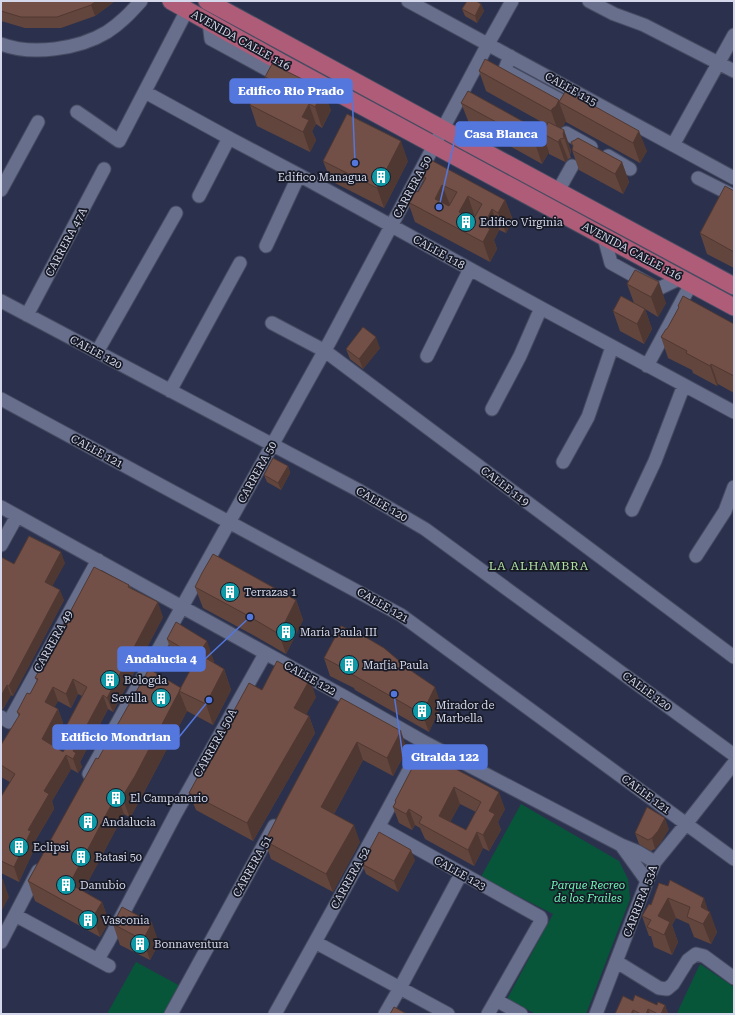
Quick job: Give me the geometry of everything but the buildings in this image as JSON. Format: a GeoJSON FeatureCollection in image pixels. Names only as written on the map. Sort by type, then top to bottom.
{"type":"FeatureCollection","features":[{"type":"Feature","properties":{"kind":"main road","name":"AVENIDA CALLE 116"},"geometry":{"type":"LineString","coordinates":[[171,1],[284,64],[734,307]]}},
{"type":"Feature","properties":{"kind":"main road","name":"AVENIDA CALLE 116"},"geometry":{"type":"LineString","coordinates":[[207,1],[734,286]]}},
{"type":"Feature","properties":{"kind":"street"},"geometry":{"type":"LineString","coordinates":[[1,44],[31,50],[58,49],[83,43],[106,32],[127,17],[141,1]]}},
{"type":"Feature","properties":{"kind":"street","name":"CALLE 115"},"geometry":{"type":"LineString","coordinates":[[408,1],[734,178]]}},
{"type":"Feature","properties":{"kind":"street","name":"CARRERA 50"},"geometry":{"type":"LineString","coordinates":[[83,787],[325,351],[512,1]]}},
{"type":"Feature","properties":{"kind":"street"},"geometry":{"type":"LineString","coordinates":[[589,1],[614,14],[644,25],[734,71]]}},
{"type":"Feature","properties":{"kind":"street"},"geometry":{"type":"LineString","coordinates":[[77,112],[119,141],[187,10]]}},
{"type":"Feature","properties":{"kind":"street"},"geometry":{"type":"LineString","coordinates":[[673,145],[734,35]]}},
{"type":"Feature","properties":{"kind":"street"},"geometry":{"type":"LineString","coordinates":[[510,56],[505,69],[506,71],[569,105]]}},
{"type":"Feature","properties":{"kind":"street","name":"CALLE 118"},"geometry":{"type":"LineString","coordinates":[[144,92],[734,412]]}},
{"type":"Feature","properties":{"kind":"street"},"geometry":{"type":"LineString","coordinates":[[462,93],[474,100]]}},
{"type":"Feature","properties":{"kind":"street"},"geometry":{"type":"LineString","coordinates":[[1,190],[38,122]]}},
{"type":"Feature","properties":{"kind":"street"},"geometry":{"type":"LineString","coordinates":[[566,133],[581,149],[630,169]]}},
{"type":"Feature","properties":{"kind":"street"},"geometry":{"type":"LineString","coordinates":[[199,196],[229,138]]}},
{"type":"Feature","properties":{"kind":"street"},"geometry":{"type":"LineString","coordinates":[[558,191],[572,166]]}},
{"type":"Feature","properties":{"kind":"street","name":"CARRERA 47A"},"geometry":{"type":"LineString","coordinates":[[27,314],[104,169]]}},
{"type":"Feature","properties":{"kind":"street"},"geometry":{"type":"LineString","coordinates":[[266,246],[299,175]]}},
{"type":"Feature","properties":{"kind":"street"},"geometry":{"type":"LineString","coordinates":[[698,178],[734,196]]}},
{"type":"Feature","properties":{"kind":"street"},"geometry":{"type":"LineString","coordinates":[[97,352],[176,213]]}},
{"type":"Feature","properties":{"kind":"street"},"geometry":{"type":"LineString","coordinates":[[170,391],[240,263]]}},
{"type":"Feature","properties":{"kind":"street"},"geometry":{"type":"LineString","coordinates":[[427,356],[470,269]]}},
{"type":"Feature","properties":{"kind":"street"},"geometry":{"type":"LineString","coordinates":[[647,366],[686,281]]}},
{"type":"Feature","properties":{"kind":"street","name":"CALLE 120"},"geometry":{"type":"LineString","coordinates":[[1,301],[360,491],[425,529],[734,755]]}},
{"type":"Feature","properties":{"kind":"street"},"geometry":{"type":"LineString","coordinates":[[492,409],[520,356],[541,308]]}},
{"type":"Feature","properties":{"kind":"street","name":"CALLE 119"},"geometry":{"type":"LineString","coordinates":[[272,323],[325,351],[734,657]]}},
{"type":"Feature","properties":{"kind":"street"},"geometry":{"type":"LineString","coordinates":[[563,462],[588,417],[612,346]]}},
{"type":"Feature","properties":{"kind":"street"},"geometry":{"type":"LineString","coordinates":[[632,510],[658,456],[684,385]]}},
{"type":"Feature","properties":{"kind":"street","name":"CALLE 121"},"geometry":{"type":"LineString","coordinates":[[1,399],[401,614],[734,859]]}},
{"type":"Feature","properties":{"kind":"street"},"geometry":{"type":"LineString","coordinates":[[696,556],[725,511],[734,487]]}},
{"type":"Feature","properties":{"kind":"street","name":"CALLE 122"},"geometry":{"type":"LineString","coordinates":[[1,507],[424,742],[655,862]]}},
{"type":"Feature","properties":{"kind":"street"},"geometry":{"type":"LineString","coordinates":[[1,545],[17,516]]}},
{"type":"Feature","properties":{"kind":"street","name":"CARRERA 49"},"geometry":{"type":"LineString","coordinates":[[5,720],[98,560]]}},
{"type":"Feature","properties":{"kind":"street","name":"CARRERA 50A"},"geometry":{"type":"LineString","coordinates":[[15,915],[103,963],[108,942],[176,813],[266,654]]}},
{"type":"Feature","properties":{"kind":"street"},"geometry":{"type":"LineString","coordinates":[[337,710],[345,697]]}},
{"type":"Feature","properties":{"kind":"street","name":"CARRERA 52"},"geometry":{"type":"LineString","coordinates":[[275,1014],[379,827],[424,742]]}},
{"type":"Feature","properties":{"kind":"street","name":"CARRERA 53A"},"geometry":{"type":"LineString","coordinates":[[596,1014],[655,862],[734,763]]}},
{"type":"Feature","properties":{"kind":"street","name":"CARRERA 51"},"geometry":{"type":"LineString","coordinates":[[171,1014],[278,818]]}},
{"type":"Feature","properties":{"kind":"street","name":"CALLE 123"},"geometry":{"type":"LineString","coordinates":[[379,827],[542,919],[496,1000]]}},
{"type":"Feature","properties":{"kind":"street","name":"CALLE 122"},"geometry":{"type":"LineString","coordinates":[[621,845],[647,881]]}},
{"type":"Feature","properties":{"kind":"street"},"geometry":{"type":"LineString","coordinates":[[1,942],[44,861]]}},
{"type":"Feature","properties":{"kind":"street"},"geometry":{"type":"LineString","coordinates":[[385,1014],[461,874]]}},
{"type":"Feature","properties":{"kind":"street"},"geometry":{"type":"LineString","coordinates":[[315,942],[448,1014]]}},
{"type":"Feature","properties":{"kind":"street"},"geometry":{"type":"LineString","coordinates":[[617,962],[659,988],[667,989],[674,984],[688,960],[696,954],[704,956],[734,978]]}},
{"type":"Feature","properties":{"kind":"street"},"geometry":{"type":"LineString","coordinates":[[488,1014],[496,1000],[521,1014]]}},
{"type":"Feature","properties":{"kind":"green space","name":"Parque Recreo de los Frailes"},"geometry":{"type":"Polygon","coordinates":[[[521,804],[619,861],[628,879],[630,899],[586,1014],[536,1014],[507,999],[553,914],[481,877],[521,804]]]}},
{"type":"Feature","properties":{"kind":"green space"},"geometry":{"type":"Polygon","coordinates":[[[136,962],[182,987],[167,1014],[107,1014],[136,962]]]}},
{"type":"Feature","properties":{"kind":"green space"},"geometry":{"type":"Polygon","coordinates":[[[700,964],[734,987],[734,1014],[677,1013],[700,964]]]}},
{"type":"Feature","properties":{"kind":"place","name":"Edifico Rio Prado"},"geometry":{"type":"Point","coordinates":[355,163]}},
{"type":"Feature","properties":{"kind":"place","name":"Edifico Managua"},"geometry":{"type":"Point","coordinates":[381,177]}},
{"type":"Feature","properties":{"kind":"place","name":"Casa Blanca"},"geometry":{"type":"Point","coordinates":[439,207]}},
{"type":"Feature","properties":{"kind":"place","name":"Edifico Virginia"},"geometry":{"type":"Point","coordinates":[466,222]}},
{"type":"Feature","properties":{"kind":"place","name":"Terrazas 1"},"geometry":{"type":"Point","coordinates":[230,592]}},
{"type":"Feature","properties":{"kind":"place","name":"Andalucia 4"},"geometry":{"type":"Point","coordinates":[250,617]}},
{"type":"Feature","properties":{"kind":"place","name":"María Paula III"},"geometry":{"type":"Point","coordinates":[286,632]}},
{"type":"Feature","properties":{"kind":"place","name":"Mar[ia Paula"},"geometry":{"type":"Point","coordinates":[349,665]}},
{"type":"Feature","properties":{"kind":"place","name":"Bologda"},"geometry":{"type":"Point","coordinates":[110,680]}},
{"type":"Feature","properties":{"kind":"place","name":"Giralda 122"},"geometry":{"type":"Point","coordinates":[394,694]}},
{"type":"Feature","properties":{"kind":"place","name":"Sevilla"},"geometry":{"type":"Point","coordinates":[161,698]}},
{"type":"Feature","properties":{"kind":"place","name":"Edificio Mondrian"},"geometry":{"type":"Point","coordinates":[209,700]}},
{"type":"Feature","properties":{"kind":"place","name":"Mirador de Marbella"},"geometry":{"type":"Point","coordinates":[422,711]}},
{"type":"Feature","properties":{"kind":"place","name":"El Campanario"},"geometry":{"type":"Point","coordinates":[116,798]}},
{"type":"Feature","properties":{"kind":"place","name":"Andalucia"},"geometry":{"type":"Point","coordinates":[88,822]}},
{"type":"Feature","properties":{"kind":"place","name":"Eclipsi"},"geometry":{"type":"Point","coordinates":[19,847]}},
{"type":"Feature","properties":{"kind":"place","name":"Batasi 50"},"geometry":{"type":"Point","coordinates":[81,857]}},
{"type":"Feature","properties":{"kind":"place","name":"Danubio"},"geometry":{"type":"Point","coordinates":[66,885]}},
{"type":"Feature","properties":{"kind":"place","name":"Vasconia"},"geometry":{"type":"Point","coordinates":[88,920]}},
{"type":"Feature","properties":{"kind":"place","name":"Bonnaventura"},"geometry":{"type":"Point","coordinates":[140,944]}},
{"type":"Feature","properties":{"kind":"district","name":"LA ALHAMBRA"},"geometry":{"type":"Point","coordinates":[539,566]}}]}
